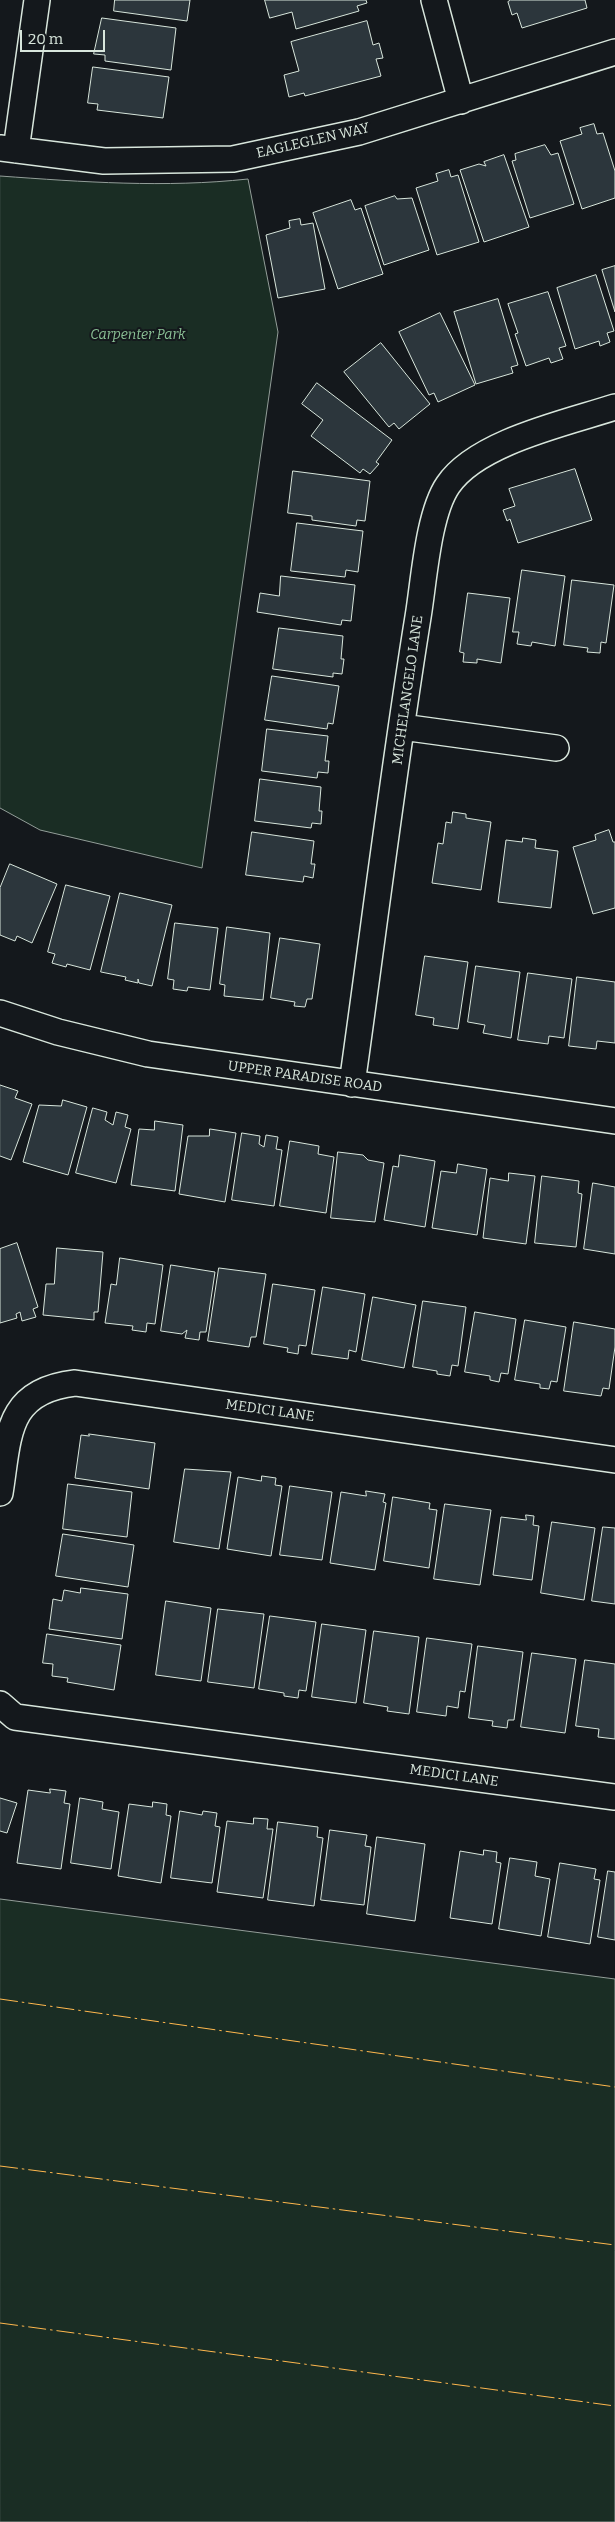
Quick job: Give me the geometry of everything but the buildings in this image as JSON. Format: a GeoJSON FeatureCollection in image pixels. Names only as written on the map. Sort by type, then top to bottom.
{"type":"FeatureCollection","features":[{"type":"Feature","properties":{"kind":"street"},"geometry":{"type":"LineString","coordinates":[[8,149],[37,0]]}},
{"type":"Feature","properties":{"kind":"street"},"geometry":{"type":"LineString","coordinates":[[434,0],[461,101]]}},
{"type":"Feature","properties":{"kind":"street","name":"EAGLEGLEN WAY"},"geometry":{"type":"LineString","coordinates":[[8,149],[104,161],[233,159],[359,132],[615,52]]}},
{"type":"Feature","properties":{"kind":"street","name":"MICHELANGELO LANE"},"geometry":{"type":"LineString","coordinates":[[352,1084],[402,726],[435,514],[447,486],[469,462],[496,447],[615,407]]}},
{"type":"Feature","properties":{"kind":"street"},"geometry":{"type":"LineString","coordinates":[[402,726],[556,748]]}},
{"type":"Feature","properties":{"kind":"street","name":"UPPER PARADISE ROAD"},"geometry":{"type":"LineString","coordinates":[[0,1013],[58,1032],[148,1054],[615,1121]]}},
{"type":"Feature","properties":{"kind":"street","name":"MEDICI LANE"},"geometry":{"type":"LineString","coordinates":[[0,1494],[11,1424],[22,1407],[36,1394],[55,1386],[75,1384],[615,1460]]}},
{"type":"Feature","properties":{"kind":"street","name":"MEDICI LANE"},"geometry":{"type":"LineString","coordinates":[[0,1704],[15,1717],[615,1797]]}},
{"type":"Feature","properties":{"kind":"green space","name":"Carpenter Park"},"geometry":{"type":"Polygon","coordinates":[[[0,176],[155,184],[248,179],[278,332],[202,868],[40,830],[0,808],[0,176]]]}},
{"type":"Feature","properties":{"kind":"green space"},"geometry":{"type":"Polygon","coordinates":[[[0,1899],[615,1979],[615,2522],[0,2522],[0,1899]]]}},
{"type":"Feature","properties":{"kind":"power"},"geometry":{"type":"LineString","coordinates":[[0,1999],[615,2087]]}},
{"type":"Feature","properties":{"kind":"power"},"geometry":{"type":"LineString","coordinates":[[0,2166],[615,2245]]}},
{"type":"Feature","properties":{"kind":"power"},"geometry":{"type":"LineString","coordinates":[[0,2323],[615,2406]]}}]}
